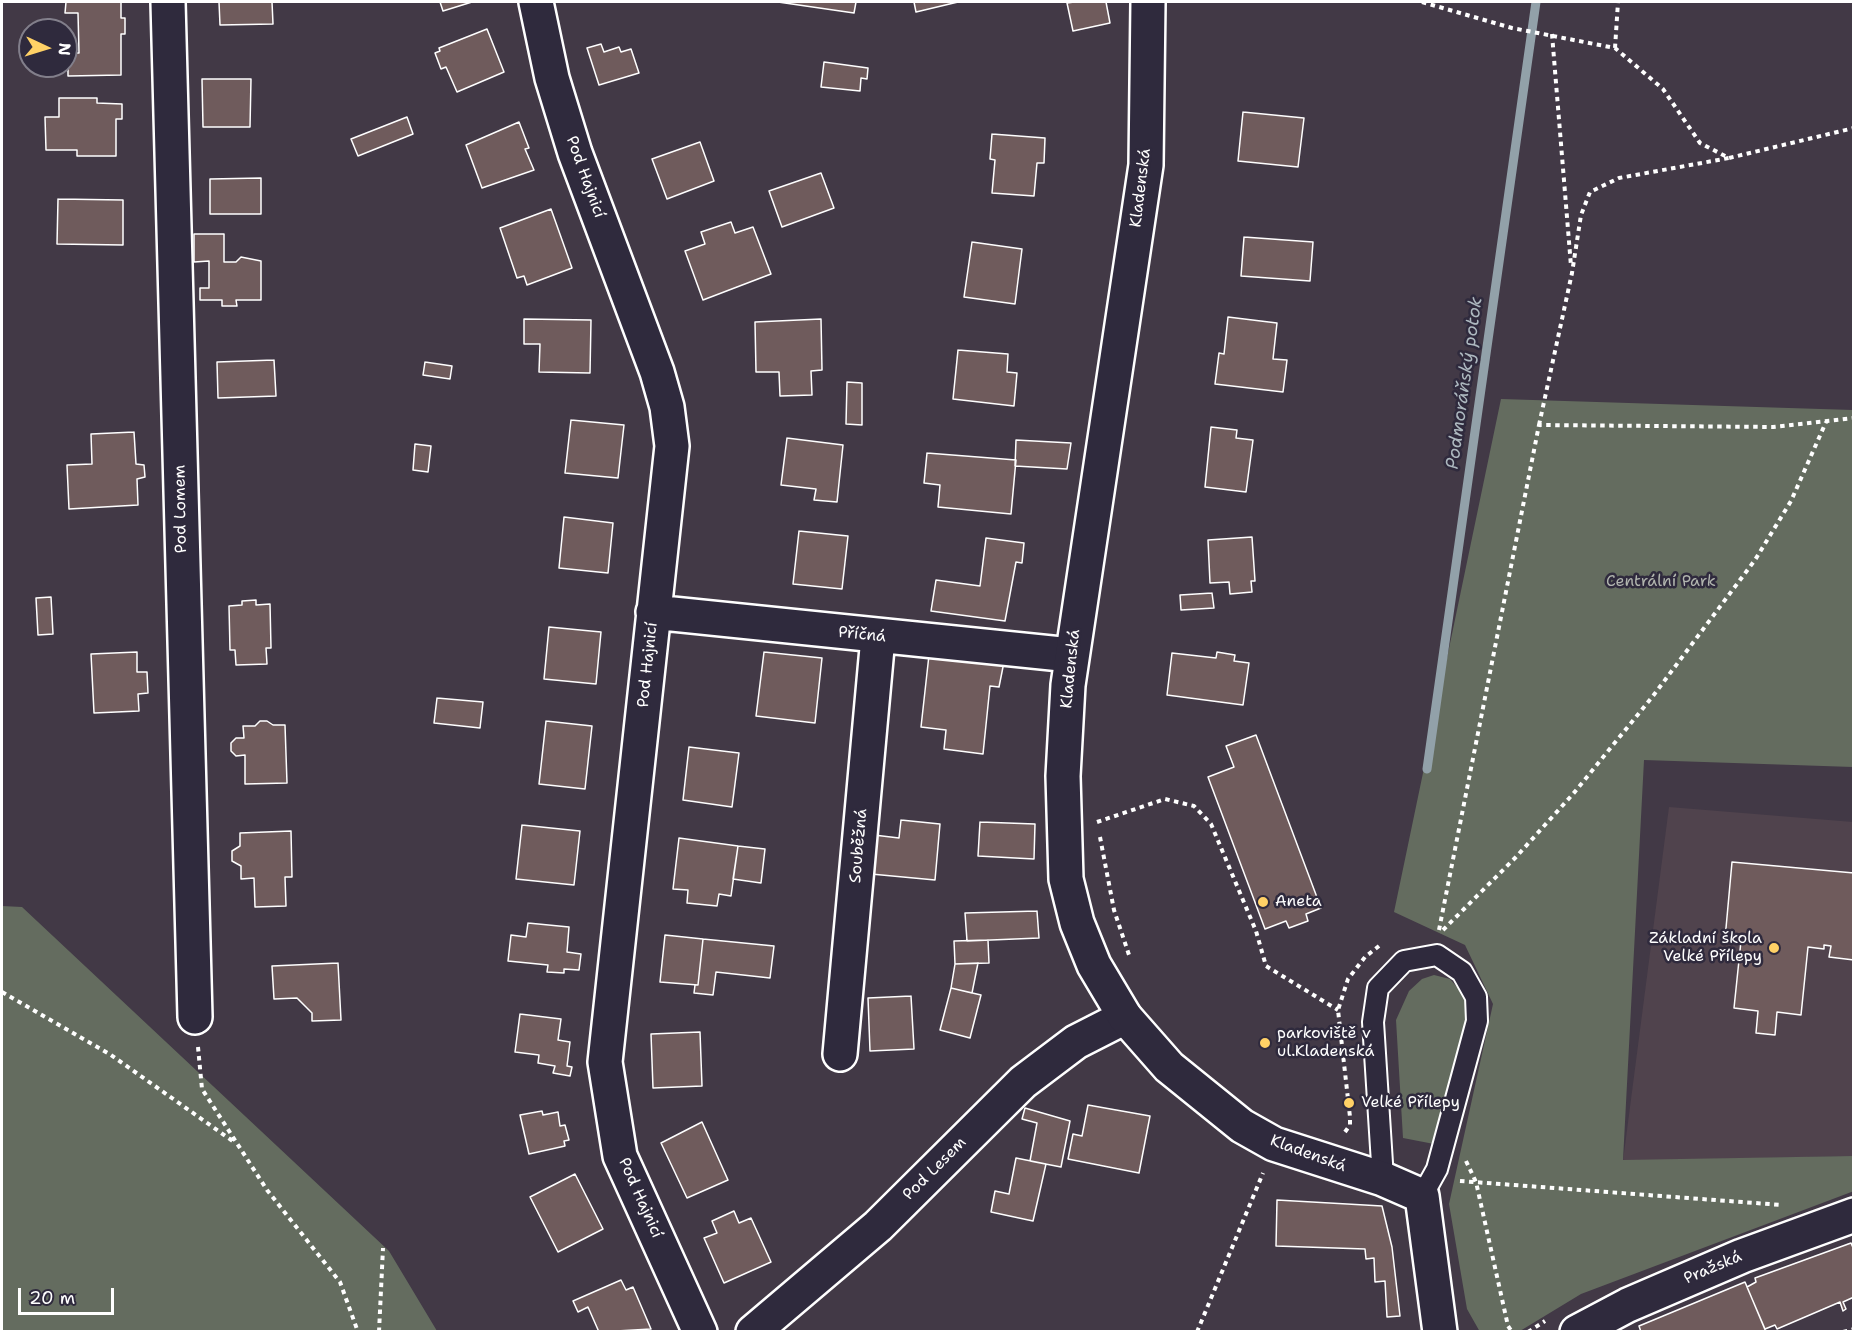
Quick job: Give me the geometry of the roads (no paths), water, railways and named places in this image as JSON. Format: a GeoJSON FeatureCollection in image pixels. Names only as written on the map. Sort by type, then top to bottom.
{"type":"FeatureCollection","features":[{"type":"Feature","properties":{"kind":"street","name":"Pod Lomem"},"geometry":{"type":"LineString","coordinates":[[168,2],[195,1017]]}},
{"type":"Feature","properties":{"kind":"street","name":"Pod Hajnicí"},"geometry":{"type":"LineString","coordinates":[[536,2],[552,78],[575,153],[657,372],[666,407],[672,446],[605,1062],[620,1156],[700,1332]]}},
{"type":"Feature","properties":{"kind":"street","name":"Kladenská"},"geometry":{"type":"LineString","coordinates":[[1148,2],[1146,165],[1071,656],[1064,776],[1066,879],[1077,923],[1094,964],[1125,1017],[1168,1067],[1242,1126],[1274,1144],[1383,1179],[1436,1188]]}},
{"type":"Feature","properties":{"kind":"street","name":"Příčná"},"geometry":{"type":"LineString","coordinates":[[653,612],[1071,656]]}},
{"type":"Feature","properties":{"kind":"street","name":"Souběžná"},"geometry":{"type":"LineString","coordinates":[[840,1054],[878,637]]}},
{"type":"Feature","properties":{"kind":"street","name":"Pod Lesem"},"geometry":{"type":"LineString","coordinates":[[753,1332],[878,1226],[1023,1082],[1076,1042],[1125,1017]]}},
{"type":"Feature","properties":{"kind":"street"},"geometry":{"type":"LineString","coordinates":[[1436,1188],[1440,1332]]}},
{"type":"Feature","properties":{"kind":"street","name":"Pražská"},"geometry":{"type":"LineString","coordinates":[[1577,1332],[1628,1305],[1742,1256],[1854,1215]]}},
{"type":"Feature","properties":{"kind":"lane"},"geometry":{"type":"LineString","coordinates":[[1383,1179],[1373,1022],[1378,988],[1404,961],[1437,956],[1462,972],[1476,997],[1477,1021],[1437,1168],[1436,1188]]}},
{"type":"Feature","properties":{"kind":"waterway","name":"Podmoráňský potok"},"geometry":{"type":"LineString","coordinates":[[1427,769],[1536,2]]}},
{"type":"Feature","properties":{"kind":"place","name":"Aneta"},"geometry":{"type":"Point","coordinates":[1263,902]}},
{"type":"Feature","properties":{"kind":"place","name":"Základní škola Velké Přílepy"},"geometry":{"type":"Point","coordinates":[1774,948]}},
{"type":"Feature","properties":{"kind":"place","name":"parkoviště v ul.Kladenská"},"geometry":{"type":"Point","coordinates":[1265,1043]}},
{"type":"Feature","properties":{"kind":"place","name":"Velké Přílepy"},"geometry":{"type":"Point","coordinates":[1349,1103]}},
{"type":"Feature","properties":{"kind":"park label","name":"Centrální Park"},"geometry":{"type":"Point","coordinates":[1661,582]}}]}
